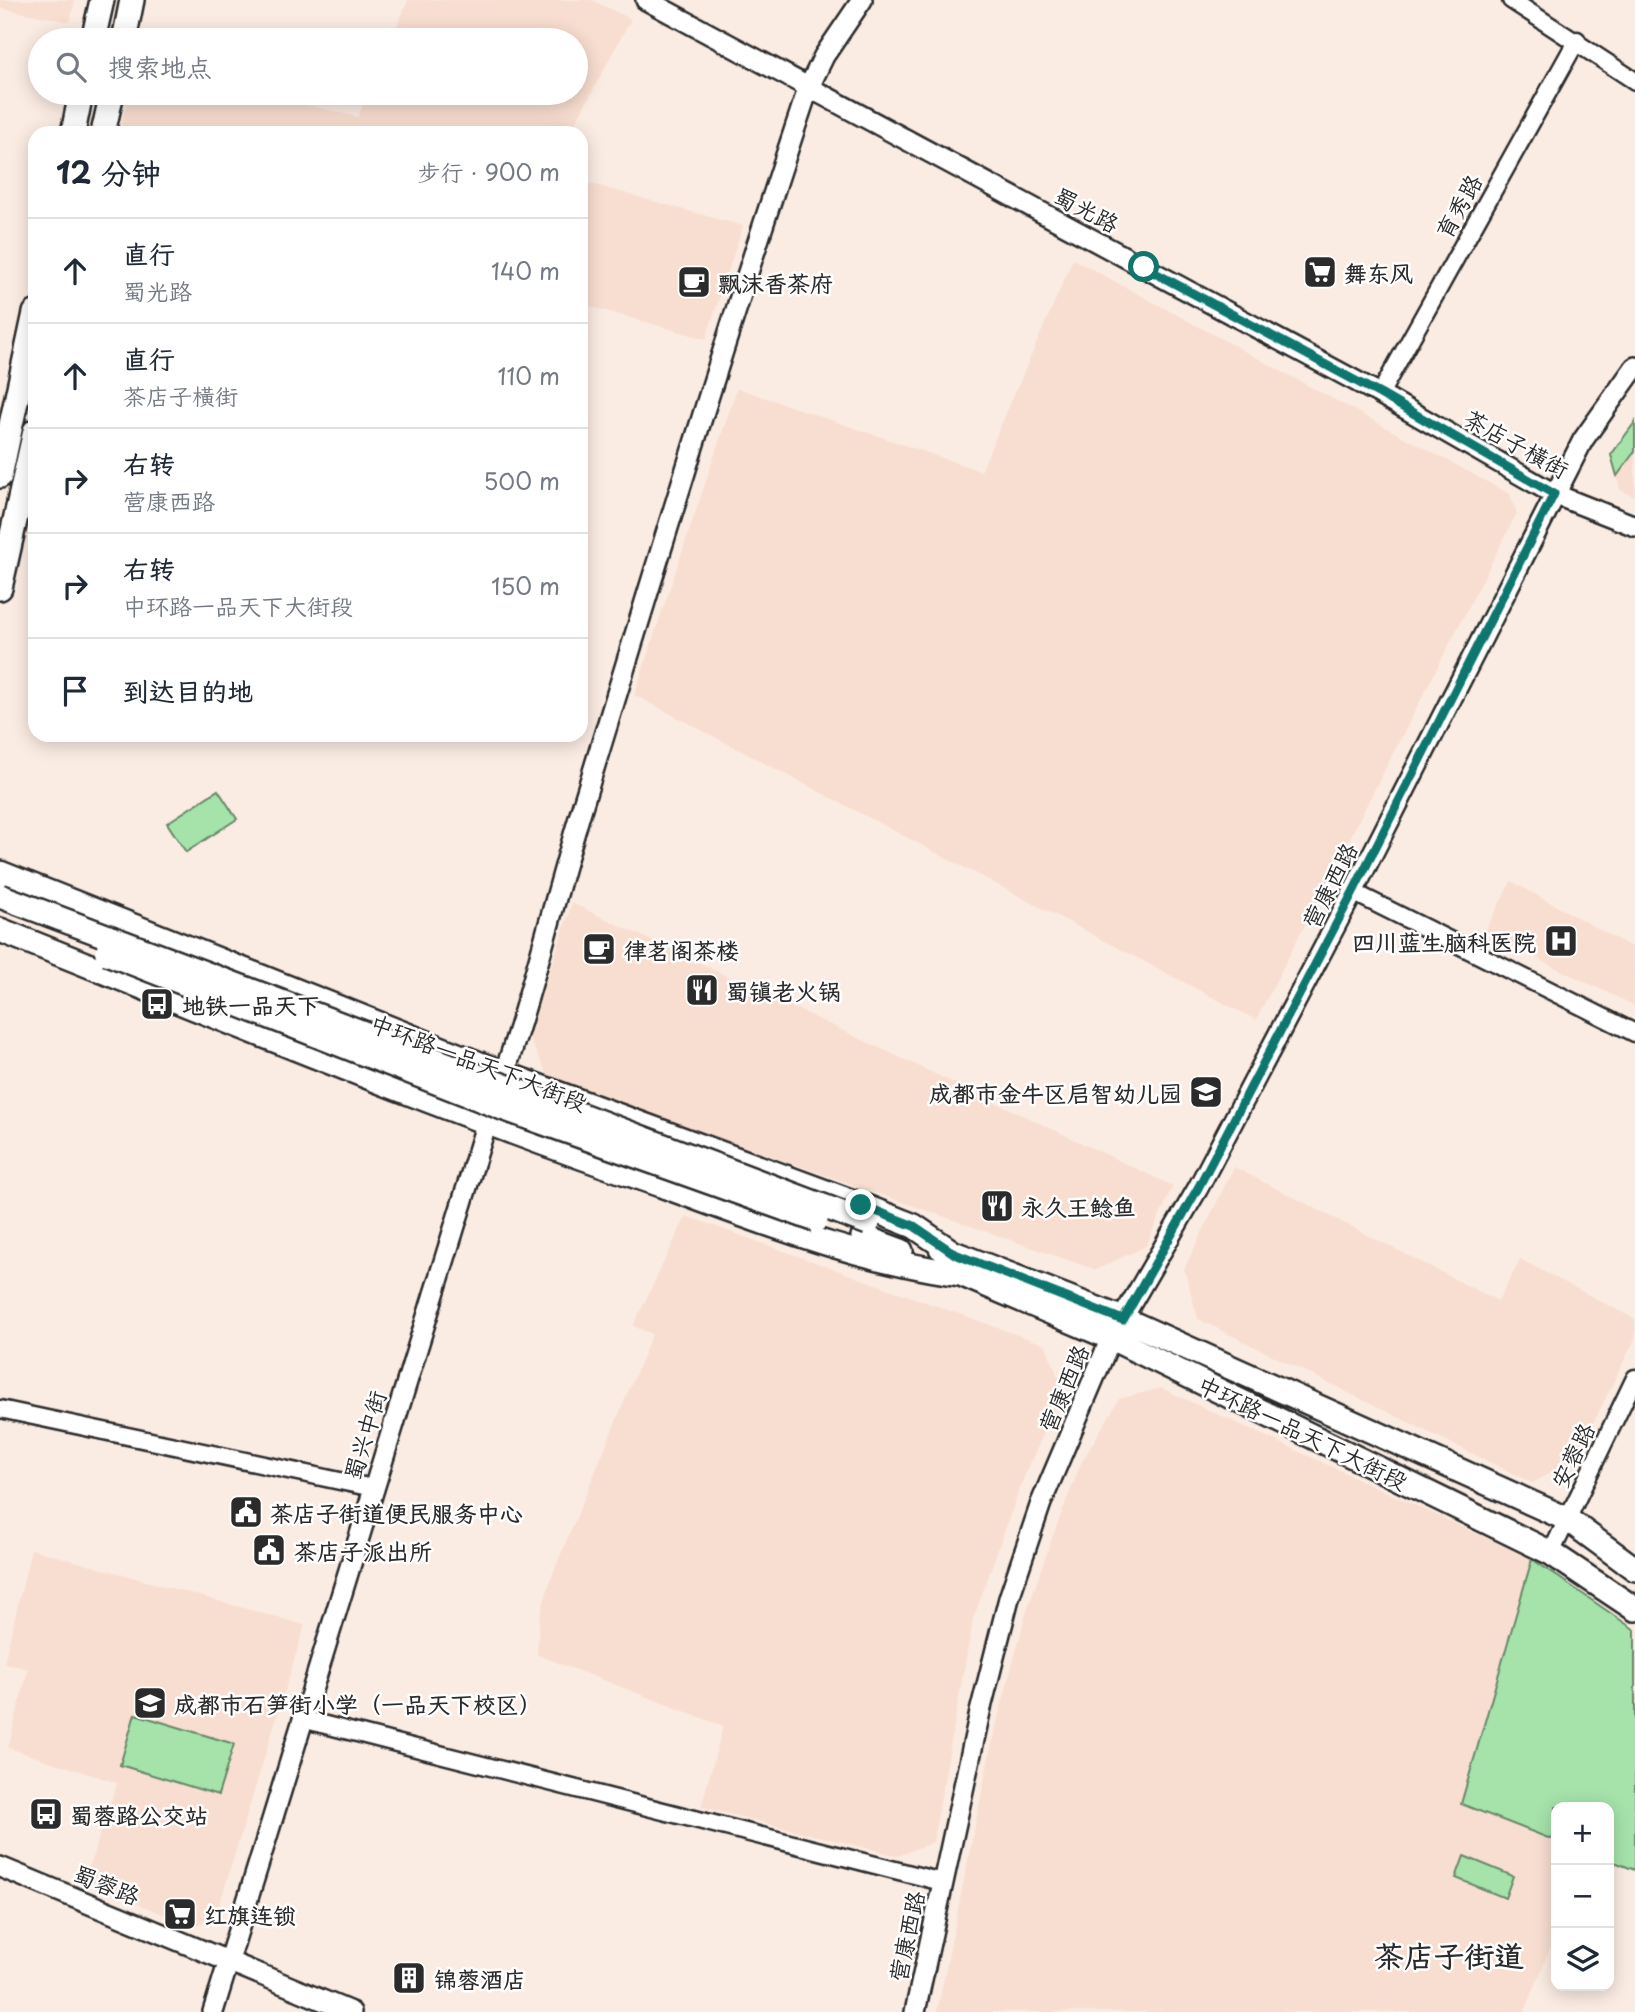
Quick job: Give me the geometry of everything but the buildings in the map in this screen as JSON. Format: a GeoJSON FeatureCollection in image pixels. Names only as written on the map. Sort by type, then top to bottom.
{"type":"FeatureCollection","features":[{"type":"Feature","properties":{"kind":"main road"},"geometry":{"type":"LineString","coordinates":[[96,28],[102,0]]}},
{"type":"Feature","properties":{"kind":"main road"},"geometry":{"type":"LineString","coordinates":[[126,28],[132,0]]}},
{"type":"Feature","properties":{"kind":"main road"},"geometry":{"type":"LineString","coordinates":[[74,126],[78,105]]}},
{"type":"Feature","properties":{"kind":"main road"},"geometry":{"type":"LineString","coordinates":[[105,126],[110,105]]}},
{"type":"Feature","properties":{"kind":"main road"},"geometry":{"type":"LineString","coordinates":[[0,476],[8,403],[28,336]]}},
{"type":"Feature","properties":{"kind":"main road"},"geometry":{"type":"LineString","coordinates":[[0,588],[28,462]]}},
{"type":"Feature","properties":{"kind":"main road","name":"中环路一品天下大街段"},"geometry":{"type":"LineString","coordinates":[[0,873],[505,1074],[914,1226],[958,1264]]}},
{"type":"Feature","properties":{"kind":"main road"},"geometry":{"type":"LineString","coordinates":[[0,897],[865,1230]]}},
{"type":"Feature","properties":{"kind":"main road"},"geometry":{"type":"LineString","coordinates":[[0,912],[505,1109],[865,1230]]}},
{"type":"Feature","properties":{"kind":"main road","name":"中环路一品天下大街段"},"geometry":{"type":"LineString","coordinates":[[0,930],[486,1125],[842,1248],[907,1267],[958,1264]]}},
{"type":"Feature","properties":{"kind":"main road","name":"中环路一品天下大街段"},"geometry":{"type":"LineString","coordinates":[[865,1230],[958,1264],[1117,1329],[1567,1519],[1635,1569]]}},
{"type":"Feature","properties":{"kind":"main road","name":"中环路一品天下大街段"},"geometry":{"type":"LineString","coordinates":[[1117,1329],[1551,1553],[1635,1609]]}},
{"type":"Feature","properties":{"kind":"street","name":"蜀光路"},"geometry":{"type":"LineString","coordinates":[[646,0],[1380,394]]}},
{"type":"Feature","properties":{"kind":"street","name":"蜀兴中街"},"geometry":{"type":"LineString","coordinates":[[212,2012],[486,1125],[505,1074],[558,886],[732,316],[808,89],[824,56],[862,0]]}},
{"type":"Feature","properties":{"kind":"street"},"geometry":{"type":"LineString","coordinates":[[1511,0],[1577,40],[1635,80]]}},
{"type":"Feature","properties":{"kind":"street","name":"育秀路"},"geometry":{"type":"LineString","coordinates":[[1380,394],[1577,40]]}},
{"type":"Feature","properties":{"kind":"street","name":"营康西路"},"geometry":{"type":"LineString","coordinates":[[915,2012],[942,1882],[1009,1598],[1041,1503],[1117,1329],[1198,1188],[1353,892],[1583,440],[1635,367]]}},
{"type":"Feature","properties":{"kind":"street","name":"茶店子横街"},"geometry":{"type":"LineString","coordinates":[[1380,394],[1554,494],[1635,526]]}},
{"type":"Feature","properties":{"kind":"street"},"geometry":{"type":"LineString","coordinates":[[1353,892],[1635,1033]]}},
{"type":"Feature","properties":{"kind":"street","name":"安蓉路"},"geometry":{"type":"LineString","coordinates":[[1551,1553],[1635,1378]]}},
{"type":"Feature","properties":{"kind":"street"},"geometry":{"type":"LineString","coordinates":[[0,1409],[373,1488]]}},
{"type":"Feature","properties":{"kind":"street"},"geometry":{"type":"LineString","coordinates":[[302,1719],[942,1882]]}},
{"type":"Feature","properties":{"kind":"street","name":"蜀蓉路"},"geometry":{"type":"LineString","coordinates":[[0,1867],[351,2012]]}},
{"type":"Feature","properties":{"kind":"shaded area"},"geometry":{"type":"Polygon","coordinates":[[[0,0],[75,0],[70,22],[0,8],[0,0]]]}},
{"type":"Feature","properties":{"kind":"shaded area"},"geometry":{"type":"Polygon","coordinates":[[[408,0],[592,0],[631,19],[588,99],[588,28],[396,28],[408,0]]]}},
{"type":"Feature","properties":{"kind":"shaded area"},"geometry":{"type":"Polygon","coordinates":[[[126,105],[306,105],[358,117],[363,105],[585,105],[574,126],[121,126],[126,105]]]}},
{"type":"Feature","properties":{"kind":"shaded area"},"geometry":{"type":"Polygon","coordinates":[[[588,183],[743,226],[706,339],[588,306],[588,183]]]}},
{"type":"Feature","properties":{"kind":"shaded area"},"geometry":{"type":"Polygon","coordinates":[[[1073,259],[1510,494],[1517,513],[1256,1020],[634,695],[737,388],[981,471],[1073,259]]]}},
{"type":"Feature","properties":{"kind":"shaded area"},"geometry":{"type":"Polygon","coordinates":[[[1635,451],[1635,497],[1620,490],[1617,476],[1635,451]]]}},
{"type":"Feature","properties":{"kind":"shaded area","name":"四川蓝生脑科医院"},"geometry":{"type":"Polygon","coordinates":[[[1511,881],[1635,949],[1635,1006],[1484,933],[1511,881]]]}},
{"type":"Feature","properties":{"kind":"shaded area"},"geometry":{"type":"Polygon","coordinates":[[[572,903],[1173,1186],[1146,1246],[1096,1270],[550,1079],[528,1037],[572,903]]]}},
{"type":"Feature","properties":{"kind":"shaded area"},"geometry":{"type":"Polygon","coordinates":[[[1234,1167],[1498,1301],[1520,1259],[1635,1319],[1635,1339],[1576,1458],[1532,1483],[1198,1319],[1184,1269],[1234,1167]]]}},
{"type":"Feature","properties":{"kind":"shaded area"},"geometry":{"type":"Polygon","coordinates":[[[686,1216],[1046,1345],[1063,1390],[1022,1482],[973,1620],[933,1842],[898,1856],[701,1807],[723,1726],[537,1655],[539,1619],[551,1578],[652,1334],[633,1326],[686,1216]]]}},
{"type":"Feature","properties":{"kind":"shaded area"},"geometry":{"type":"Polygon","coordinates":[[[1161,1388],[1532,1559],[1461,1804],[1551,1839],[1551,1946],[1525,2012],[937,2012],[993,1737],[1027,1610],[1081,1463],[1119,1399],[1161,1388]]]}},
{"type":"Feature","properties":{"kind":"shaded area","name":"成都市石笋街小学（一品天下校区）"},"geometry":{"type":"Polygon","coordinates":[[[31,1549],[305,1625],[216,1916],[193,1927],[84,1881],[117,1783],[8,1748],[28,1669],[4,1663],[31,1549]]]}},
{"type":"Feature","properties":{"kind":"green space"},"geometry":{"type":"Polygon","coordinates":[[[1635,422],[1635,451],[1617,476],[1611,455],[1635,422]]]}},
{"type":"Feature","properties":{"kind":"green space"},"geometry":{"type":"Polygon","coordinates":[[[218,790],[237,819],[186,852],[167,823],[218,790]]]}},
{"type":"Feature","properties":{"kind":"green space"},"geometry":{"type":"Polygon","coordinates":[[[1532,1559],[1635,1630],[1635,1870],[1614,1862],[1614,1802],[1551,1802],[1551,1839],[1461,1804],[1532,1559]]]}},
{"type":"Feature","properties":{"kind":"green space"},"geometry":{"type":"Polygon","coordinates":[[[135,1714],[234,1744],[218,1795],[120,1765],[135,1714]]]}},
{"type":"Feature","properties":{"kind":"green space"},"geometry":{"type":"Polygon","coordinates":[[[1464,1856],[1513,1876],[1505,1898],[1456,1878],[1464,1856]]]}},
{"type":"Feature","properties":{"kind":"place","name":"舞东风"},"geometry":{"type":"Point","coordinates":[1320,272]}},
{"type":"Feature","properties":{"kind":"place","name":"飘沫香茶府"},"geometry":{"type":"Point","coordinates":[694,282]}},
{"type":"Feature","properties":{"kind":"place","name":"四川蓝生脑科医院"},"geometry":{"type":"Point","coordinates":[1561,941]}},
{"type":"Feature","properties":{"kind":"place","name":"律茗阁茶楼"},"geometry":{"type":"Point","coordinates":[599,949]}},
{"type":"Feature","properties":{"kind":"place","name":"蜀镇老火锅"},"geometry":{"type":"Point","coordinates":[702,990]}},
{"type":"Feature","properties":{"kind":"place","name":"地铁一品天下"},"geometry":{"type":"Point","coordinates":[157,1004]}},
{"type":"Feature","properties":{"kind":"place","name":"成都市金牛区启智幼儿园"},"geometry":{"type":"Point","coordinates":[1206,1092]}},
{"type":"Feature","properties":{"kind":"place","name":"永久王鲶鱼"},"geometry":{"type":"Point","coordinates":[997,1206]}},
{"type":"Feature","properties":{"kind":"place","name":"茶店子街道便民服务中心"},"geometry":{"type":"Point","coordinates":[246,1512]}},
{"type":"Feature","properties":{"kind":"place","name":"茶店子派出所"},"geometry":{"type":"Point","coordinates":[269,1550]}},
{"type":"Feature","properties":{"kind":"place","name":"成都市石笋街小学（一品天下校区）"},"geometry":{"type":"Point","coordinates":[150,1703]}},
{"type":"Feature","properties":{"kind":"place","name":"蜀蓉路公交站"},"geometry":{"type":"Point","coordinates":[46,1814]}},
{"type":"Feature","properties":{"kind":"place","name":"红旗连锁"},"geometry":{"type":"Point","coordinates":[180,1914]}},
{"type":"Feature","properties":{"kind":"place","name":"锦蓉酒店"},"geometry":{"type":"Point","coordinates":[409,1978]}},
{"type":"Feature","properties":{"kind":"district","name":"茶店子街道"},"geometry":{"type":"Point","coordinates":[1449,1954]}},
{"type":"Feature","properties":{"kind":"route"},"geometry":{"type":"LineString","coordinates":[[861,1205],[914,1226],[955,1254],[1123,1320],[1198,1188],[1353,892],[1554,494],[1380,394],[1144,267]]}}]}
